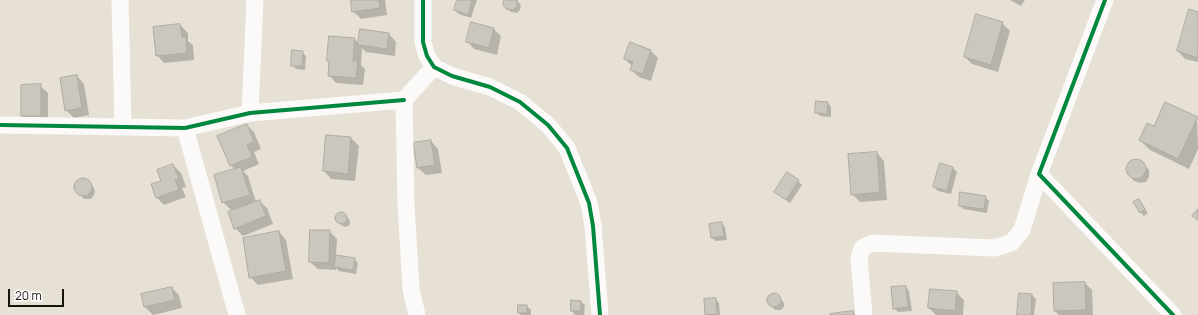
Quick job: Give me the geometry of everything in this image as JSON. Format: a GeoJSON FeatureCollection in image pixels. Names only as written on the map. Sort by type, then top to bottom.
{"type":"FeatureCollection","features":[{"type":"Feature","properties":{"kind":"street"},"geometry":{"type":"LineString","coordinates":[[120,0],[123,127]]}},
{"type":"Feature","properties":{"kind":"street"},"geometry":{"type":"LineString","coordinates":[[250,113],[255,0]]}},
{"type":"Feature","properties":{"kind":"street"},"geometry":{"type":"LineString","coordinates":[[423,0],[423,42],[427,56],[434,68],[452,76],[490,87],[520,102],[548,125],[567,148],[589,202],[593,226],[600,315]]}},
{"type":"Feature","properties":{"kind":"street"},"geometry":{"type":"LineString","coordinates":[[864,315],[859,258],[862,248],[872,243],[994,248],[1011,243],[1022,230],[1039,174],[1105,0]]}},
{"type":"Feature","properties":{"kind":"street"},"geometry":{"type":"LineString","coordinates":[[0,126],[185,128],[250,113],[404,100],[434,68]]}},
{"type":"Feature","properties":{"kind":"street"},"geometry":{"type":"LineString","coordinates":[[404,100],[406,212],[411,289],[416,315]]}},
{"type":"Feature","properties":{"kind":"street"},"geometry":{"type":"LineString","coordinates":[[185,128],[237,315]]}},
{"type":"Feature","properties":{"kind":"street"},"geometry":{"type":"LineString","coordinates":[[1039,174],[1173,315]]}},
{"type":"Feature","properties":{"kind":"building"},"geometry":{"type":"Polygon","coordinates":[[[351,0],[379,0],[380,8],[352,12],[351,0]]]}},
{"type":"Feature","properties":{"kind":"building"},"geometry":{"type":"Polygon","coordinates":[[[457,0],[472,0],[468,15],[454,10],[457,0]]]}},
{"type":"Feature","properties":{"kind":"building"},"geometry":{"type":"Polygon","coordinates":[[[504,0],[517,0],[517,6],[513,10],[506,9],[503,5],[504,0]]]}},
{"type":"Feature","properties":{"kind":"building"},"geometry":{"type":"Polygon","coordinates":[[[1189,9],[1198,12],[1198,58],[1177,51],[1189,9]]]}},
{"type":"Feature","properties":{"kind":"building"},"geometry":{"type":"Polygon","coordinates":[[[976,14],[1003,22],[991,65],[964,57],[976,14]]]}},
{"type":"Feature","properties":{"kind":"building"},"geometry":{"type":"Polygon","coordinates":[[[471,22],[494,28],[489,48],[466,42],[471,22]]]}},
{"type":"Feature","properties":{"kind":"building"},"geometry":{"type":"Polygon","coordinates":[[[180,24],[182,37],[186,37],[187,53],[156,56],[153,27],[180,24]]]}},
{"type":"Feature","properties":{"kind":"building"},"geometry":{"type":"Polygon","coordinates":[[[360,29],[389,33],[387,49],[358,45],[360,29]]]}},
{"type":"Feature","properties":{"kind":"building"},"geometry":{"type":"Polygon","coordinates":[[[329,36],[355,38],[353,61],[358,61],[356,78],[328,76],[329,61],[327,61],[329,36]]]}},
{"type":"Feature","properties":{"kind":"building"},"geometry":{"type":"Polygon","coordinates":[[[630,42],[651,50],[643,74],[630,70],[633,62],[624,59],[630,42]]]}},
{"type":"Feature","properties":{"kind":"building"},"geometry":{"type":"Polygon","coordinates":[[[292,50],[303,51],[302,66],[291,66],[292,50]]]}},
{"type":"Feature","properties":{"kind":"building"},"geometry":{"type":"Polygon","coordinates":[[[77,75],[82,108],[65,111],[60,78],[77,75]]]}},
{"type":"Feature","properties":{"kind":"building"},"geometry":{"type":"Polygon","coordinates":[[[41,84],[41,116],[21,116],[21,85],[41,84]]]}},
{"type":"Feature","properties":{"kind":"building"},"geometry":{"type":"Polygon","coordinates":[[[816,101],[828,102],[827,114],[815,113],[816,101]]]}},
{"type":"Feature","properties":{"kind":"building"},"geometry":{"type":"Polygon","coordinates":[[[1165,102],[1198,117],[1178,159],[1139,140],[1147,123],[1154,126],[1165,102]]]}},
{"type":"Feature","properties":{"kind":"building"},"geometry":{"type":"Polygon","coordinates":[[[247,124],[254,142],[247,145],[252,157],[230,166],[217,136],[247,124]]]}},
{"type":"Feature","properties":{"kind":"building"},"geometry":{"type":"Polygon","coordinates":[[[326,135],[351,137],[348,174],[323,171],[326,135]]]}},
{"type":"Feature","properties":{"kind":"building"},"geometry":{"type":"Polygon","coordinates":[[[431,140],[435,165],[417,168],[413,143],[431,140]]]}},
{"type":"Feature","properties":{"kind":"building"},"geometry":{"type":"Polygon","coordinates":[[[877,152],[880,192],[851,195],[848,154],[877,152]]]}},
{"type":"Feature","properties":{"kind":"building"},"geometry":{"type":"Polygon","coordinates":[[[1132,159],[1140,159],[1146,165],[1146,173],[1140,179],[1132,179],[1126,173],[1126,165],[1132,159]]]}},
{"type":"Feature","properties":{"kind":"building"},"geometry":{"type":"Polygon","coordinates":[[[940,163],[953,167],[947,191],[933,187],[940,163]]]}},
{"type":"Feature","properties":{"kind":"building"},"geometry":{"type":"Polygon","coordinates":[[[173,164],[179,179],[175,180],[179,190],[156,198],[151,184],[161,181],[157,170],[173,164]]]}},
{"type":"Feature","properties":{"kind":"building"},"geometry":{"type":"Polygon","coordinates":[[[241,167],[250,195],[222,203],[214,175],[241,167]]]}},
{"type":"Feature","properties":{"kind":"building"},"geometry":{"type":"Polygon","coordinates":[[[787,172],[799,180],[786,200],[774,192],[787,172]]]}},
{"type":"Feature","properties":{"kind":"building"},"geometry":{"type":"Polygon","coordinates":[[[83,178],[89,181],[92,187],[89,193],[83,196],[77,193],[74,187],[77,181],[83,178]]]}},
{"type":"Feature","properties":{"kind":"building"},"geometry":{"type":"Polygon","coordinates":[[[960,192],[986,196],[984,209],[959,206],[960,192]]]}},
{"type":"Feature","properties":{"kind":"building"},"geometry":{"type":"Polygon","coordinates":[[[1139,199],[1145,209],[1140,213],[1133,202],[1139,199]]]}},
{"type":"Feature","properties":{"kind":"building"},"geometry":{"type":"Polygon","coordinates":[[[260,200],[266,216],[234,229],[228,212],[260,200]]]}},
{"type":"Feature","properties":{"kind":"building"},"geometry":{"type":"Polygon","coordinates":[[[1198,209],[1198,220],[1192,216],[1198,209]]]}},
{"type":"Feature","properties":{"kind":"building"},"geometry":{"type":"Polygon","coordinates":[[[339,212],[343,212],[347,218],[343,224],[339,224],[335,220],[335,216],[339,212]]]}},
{"type":"Feature","properties":{"kind":"building"},"geometry":{"type":"Polygon","coordinates":[[[722,222],[724,236],[711,238],[709,224],[722,222]]]}},
{"type":"Feature","properties":{"kind":"building"},"geometry":{"type":"Polygon","coordinates":[[[310,230],[330,230],[329,263],[309,262],[310,230]]]}},
{"type":"Feature","properties":{"kind":"building"},"geometry":{"type":"Polygon","coordinates":[[[279,231],[286,271],[249,278],[243,238],[279,231]]]}},
{"type":"Feature","properties":{"kind":"building"},"geometry":{"type":"Polygon","coordinates":[[[336,255],[355,258],[353,270],[334,267],[336,255]]]}},
{"type":"Feature","properties":{"kind":"building"},"geometry":{"type":"Polygon","coordinates":[[[1085,282],[1086,310],[1054,311],[1053,283],[1085,282]]]}},
{"type":"Feature","properties":{"kind":"building"},"geometry":{"type":"Polygon","coordinates":[[[906,286],[908,307],[893,309],[891,287],[906,286]]]}},
{"type":"Feature","properties":{"kind":"building"},"geometry":{"type":"Polygon","coordinates":[[[172,287],[175,300],[144,307],[141,294],[172,287]]]}},
{"type":"Feature","properties":{"kind":"building"},"geometry":{"type":"Polygon","coordinates":[[[930,289],[957,291],[955,311],[928,308],[930,289]]]}},
{"type":"Feature","properties":{"kind":"building"},"geometry":{"type":"Polygon","coordinates":[[[774,293],[779,295],[781,300],[779,305],[774,307],[769,305],[767,300],[769,295],[774,293]]]}},
{"type":"Feature","properties":{"kind":"building"},"geometry":{"type":"Polygon","coordinates":[[[1019,293],[1032,294],[1031,315],[1017,315],[1019,293]]]}},
{"type":"Feature","properties":{"kind":"building"},"geometry":{"type":"Polygon","coordinates":[[[716,298],[717,314],[705,315],[704,299],[716,298]]]}},
{"type":"Feature","properties":{"kind":"building"},"geometry":{"type":"Polygon","coordinates":[[[571,300],[581,301],[581,311],[571,311],[571,300]]]}},
{"type":"Feature","properties":{"kind":"building"},"geometry":{"type":"Polygon","coordinates":[[[518,305],[527,305],[527,313],[518,313],[518,305]]]}},
{"type":"Feature","properties":{"kind":"building"},"geometry":{"type":"Polygon","coordinates":[[[853,311],[854,315],[830,315],[830,314],[853,311]]]}},
{"type":"Feature","properties":{"kind":"cycle path"},"geometry":{"type":"LineString","coordinates":[[423,0],[423,42],[427,56],[434,67],[452,76],[490,87],[520,102],[548,125],[567,148],[589,203],[593,226],[600,315]]}},
{"type":"Feature","properties":{"kind":"cycle path"},"geometry":{"type":"LineString","coordinates":[[1105,0],[1039,174],[1173,315]]}},
{"type":"Feature","properties":{"kind":"cycle path"},"geometry":{"type":"LineString","coordinates":[[0,125],[185,128],[250,113],[404,100]]}}]}
